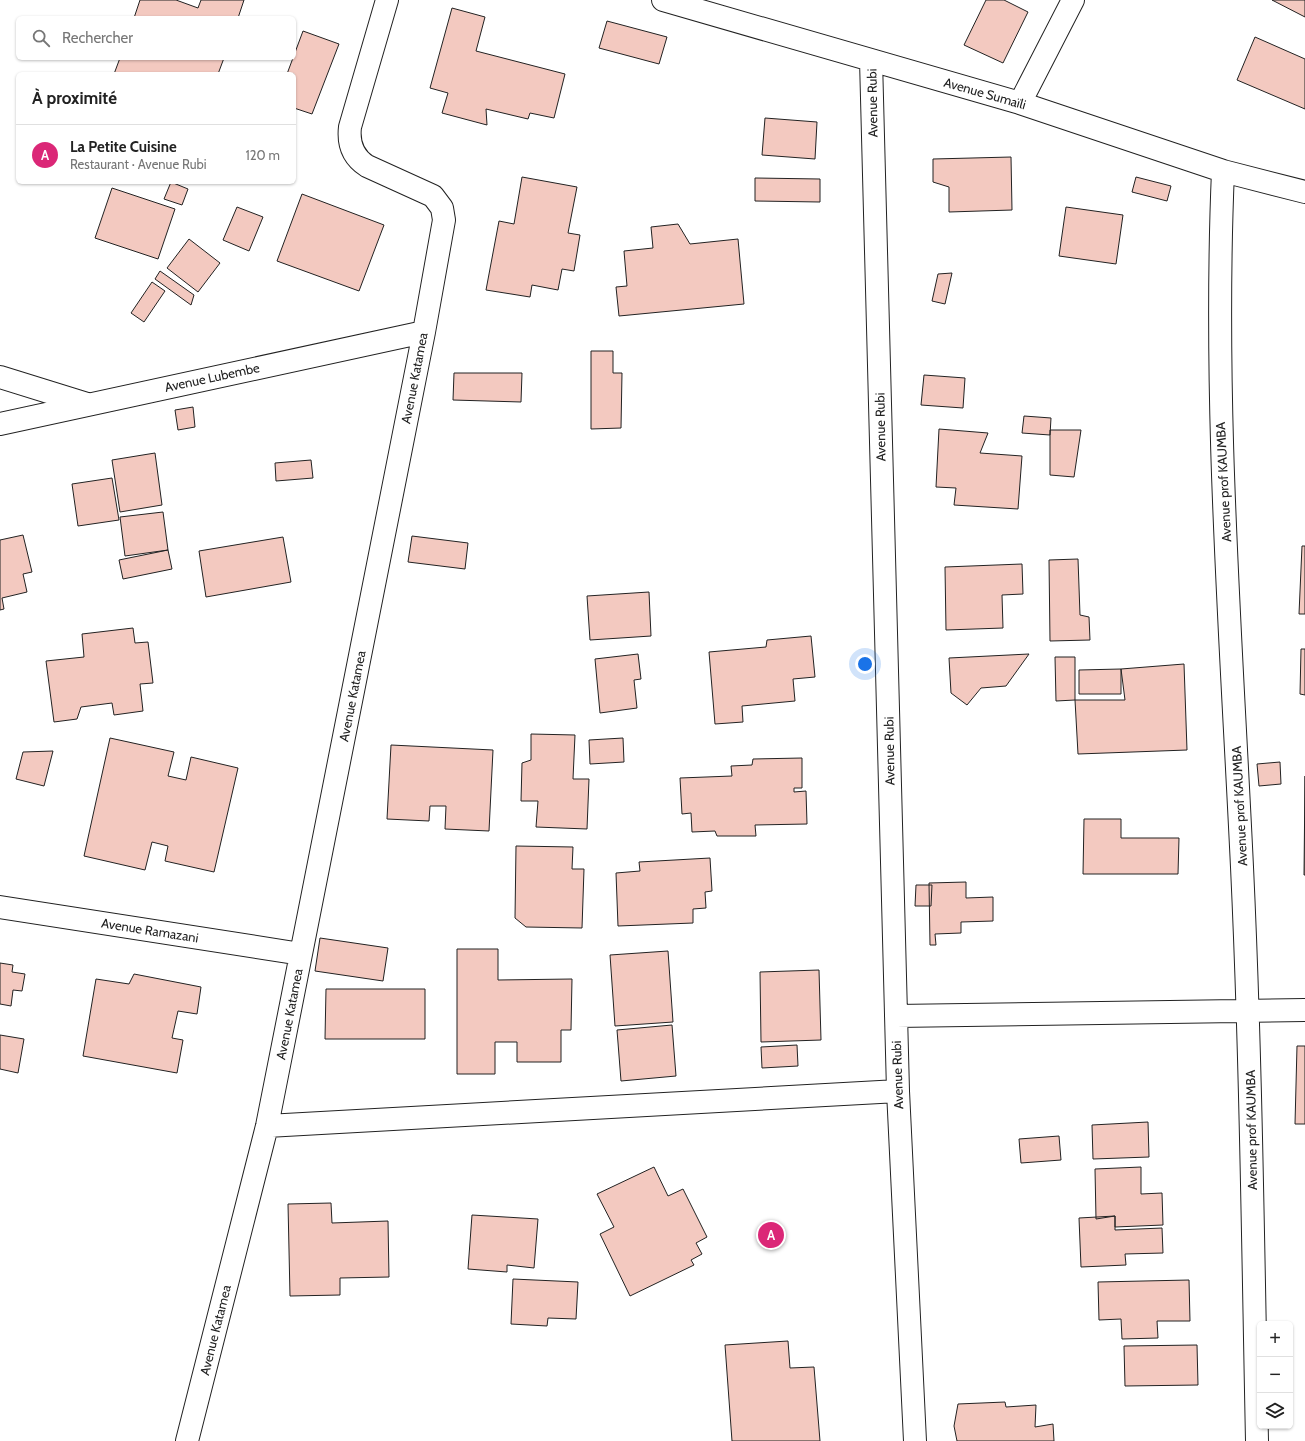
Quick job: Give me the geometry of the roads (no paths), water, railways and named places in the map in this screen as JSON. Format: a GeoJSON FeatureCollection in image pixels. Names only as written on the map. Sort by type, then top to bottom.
{"type":"FeatureCollection","features":[{"type":"Feature","properties":{"kind":"street","name":"Avenue Katamea"},"geometry":{"type":"LineString","coordinates":[[187,1441],[267,1126],[424,332],[444,220],[442,208],[434,196],[367,166],[355,155],[349,137],[350,127],[387,0]]}},
{"type":"Feature","properties":{"kind":"street","name":"Avenue Sumaïli"},"geometry":{"type":"LineString","coordinates":[[663,0],[1020,103],[1223,171],[1305,192]]}},
{"type":"Feature","properties":{"kind":"street"},"geometry":{"type":"LineString","coordinates":[[1020,103],[1073,0]]}},
{"type":"Feature","properties":{"kind":"street","name":"Avenue Rubi"},"geometry":{"type":"LineString","coordinates":[[871,60],[898,1092],[915,1441]]}},
{"type":"Feature","properties":{"kind":"street","name":"Avenue prof KAUMBA"},"geometry":{"type":"LineString","coordinates":[[1223,171],[1219,286],[1220,402],[1248,1011],[1257,1441]]}},
{"type":"Feature","properties":{"kind":"street","name":"Avenue Lubembe"},"geometry":{"type":"LineString","coordinates":[[0,424],[424,332]]}},
{"type":"Feature","properties":{"kind":"street"},"geometry":{"type":"LineString","coordinates":[[0,377],[87,404]]}},
{"type":"Feature","properties":{"kind":"street","name":"Avenue Ramazani"},"geometry":{"type":"LineString","coordinates":[[0,907],[300,954]]}},
{"type":"Feature","properties":{"kind":"street"},"geometry":{"type":"LineString","coordinates":[[896,1016],[1305,1010]]}},
{"type":"Feature","properties":{"kind":"street"},"geometry":{"type":"LineString","coordinates":[[267,1126],[898,1092]]}},
{"type":"Feature","properties":{"kind":"place","name":"La Petite Cuisine"},"geometry":{"type":"Point","coordinates":[771,1235]}}]}
